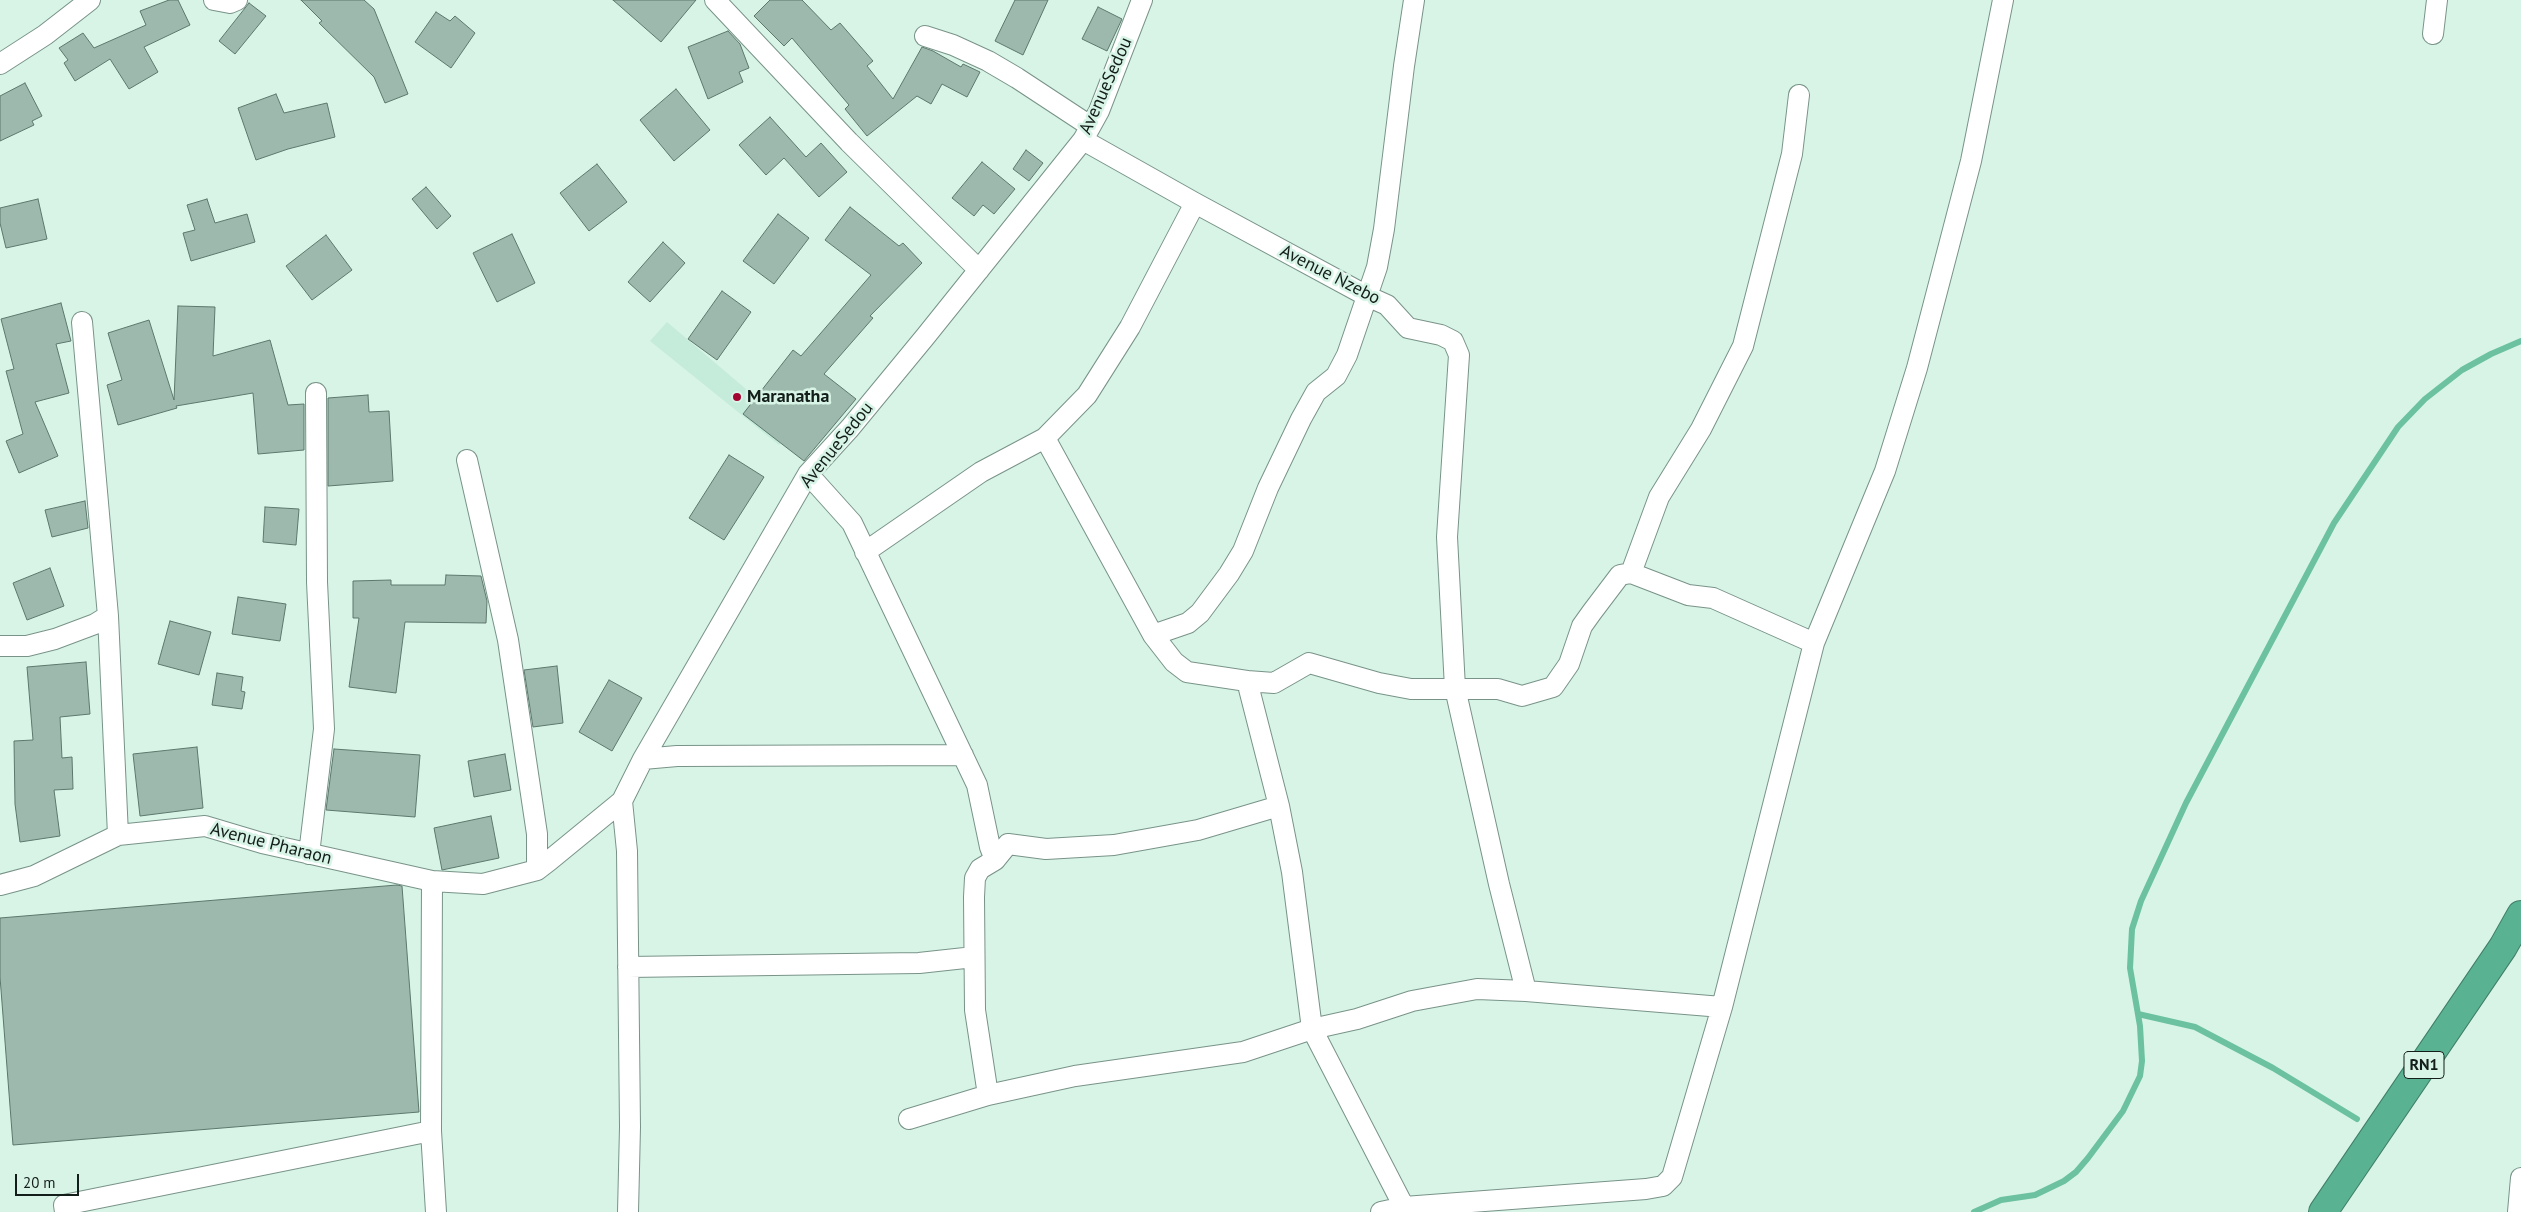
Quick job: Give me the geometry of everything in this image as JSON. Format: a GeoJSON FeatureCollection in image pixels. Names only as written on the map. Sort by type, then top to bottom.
{"type":"FeatureCollection","features":[{"type":"Feature","properties":{"kind":"highway","name":"RN1"},"geometry":{"type":"LineString","coordinates":[[2323,1212],[2492,963],[2521,916]]}},
{"type":"Feature","properties":{"kind":"street"},"geometry":{"type":"LineString","coordinates":[[0,64],[45,35],[90,0]]}},
{"type":"Feature","properties":{"kind":"street"},"geometry":{"type":"LineString","coordinates":[[214,0],[230,3],[237,0]]}},
{"type":"Feature","properties":{"kind":"street"},"geometry":{"type":"LineString","coordinates":[[715,0],[850,142],[979,270]]}},
{"type":"Feature","properties":{"kind":"street","name":"AvenueSedou"},"geometry":{"type":"LineString","coordinates":[[432,881],[483,884],[537,870],[622,801],[642,759],[808,474],[850,428],[979,270],[1086,133],[1099,111],[1127,43],[1142,0]]}},
{"type":"Feature","properties":{"kind":"street"},"geometry":{"type":"LineString","coordinates":[[1153,635],[1188,623],[1200,613],[1229,574],[1243,551],[1268,488],[1301,419],[1316,392],[1336,376],[1347,355],[1377,267],[1384,229],[1414,0]]}},
{"type":"Feature","properties":{"kind":"street"},"geometry":{"type":"LineString","coordinates":[[1382,1212],[1404,1207],[1646,1189],[1663,1186],[1672,1177],[1722,1007],[1814,643],[1885,471],[1917,368],[1971,161],[2003,0]]}},
{"type":"Feature","properties":{"kind":"street"},"geometry":{"type":"LineString","coordinates":[[2433,34],[2437,0]]}},
{"type":"Feature","properties":{"kind":"street","name":"Avenue Nzebo"},"geometry":{"type":"LineString","coordinates":[[925,36],[953,45],[1003,70],[1086,133],[1194,203],[1387,305],[1408,328],[1441,335],[1453,341],[1459,355],[1446,537],[1452,598],[1455,688]]}},
{"type":"Feature","properties":{"kind":"street"},"geometry":{"type":"LineString","coordinates":[[1631,573],[1659,497],[1702,428],[1743,346],[1792,154],[1799,95]]}},
{"type":"Feature","properties":{"kind":"street"},"geometry":{"type":"LineString","coordinates":[[865,552],[981,472],[1045,438],[1087,395],[1130,328],[1194,203]]}},
{"type":"Feature","properties":{"kind":"street"},"geometry":{"type":"LineString","coordinates":[[82,322],[108,616],[118,835]]}},
{"type":"Feature","properties":{"kind":"street"},"geometry":{"type":"LineString","coordinates":[[309,854],[324,729],[317,582],[316,393]]}},
{"type":"Feature","properties":{"kind":"street"},"geometry":{"type":"LineString","coordinates":[[1045,438],[1153,635],[1174,662],[1186,672],[1274,683],[1309,663],[1378,683],[1411,689],[1498,689],[1522,696],[1553,687],[1569,664],[1582,626],[1620,575],[1631,573],[1688,595],[1713,598],[1814,643]]}},
{"type":"Feature","properties":{"kind":"street"},"geometry":{"type":"LineString","coordinates":[[467,460],[508,640],[537,834],[537,870]]}},
{"type":"Feature","properties":{"kind":"street"},"geometry":{"type":"LineString","coordinates":[[808,474],[852,523],[977,785],[990,847],[996,860]]}},
{"type":"Feature","properties":{"kind":"street"},"geometry":{"type":"LineString","coordinates":[[0,646],[27,646],[63,636],[108,616]]}},
{"type":"Feature","properties":{"kind":"street"},"geometry":{"type":"LineString","coordinates":[[1247,681],[1279,806],[1292,872],[1312,1028],[1404,1207]]}},
{"type":"Feature","properties":{"kind":"street"},"geometry":{"type":"LineString","coordinates":[[1455,688],[1499,884],[1526,991]]}},
{"type":"Feature","properties":{"kind":"street"},"geometry":{"type":"LineString","coordinates":[[642,759],[677,756],[963,755]]}},
{"type":"Feature","properties":{"kind":"street"},"geometry":{"type":"LineString","coordinates":[[622,801],[627,851],[630,1127],[628,1212]]}},
{"type":"Feature","properties":{"kind":"street"},"geometry":{"type":"LineString","coordinates":[[988,1095],[975,1010],[975,878],[980,869],[996,860],[1008,844],[1046,848],[1114,845],[1198,830],[1279,806]]}},
{"type":"Feature","properties":{"kind":"street","name":"Avenue Pharaon"},"geometry":{"type":"LineString","coordinates":[[0,885],[34,876],[118,835],[205,826],[309,854],[432,881]]}},
{"type":"Feature","properties":{"kind":"street"},"geometry":{"type":"LineString","coordinates":[[432,881],[431,1131],[436,1212]]}},
{"type":"Feature","properties":{"kind":"street"},"geometry":{"type":"LineString","coordinates":[[628,967],[919,963],[974,957]]}},
{"type":"Feature","properties":{"kind":"street"},"geometry":{"type":"LineString","coordinates":[[909,1119],[988,1095],[1075,1076],[1243,1052],[1312,1028],[1357,1019],[1412,1001],[1477,989],[1526,991],[1722,1007]]}},
{"type":"Feature","properties":{"kind":"street"},"geometry":{"type":"LineString","coordinates":[[65,1212],[64,1205],[431,1131]]}},
{"type":"Feature","properties":{"kind":"street"},"geometry":{"type":"LineString","coordinates":[[2518,1212],[2521,1178]]}},
{"type":"Feature","properties":{"kind":"shaded area","name":"Maranatha"},"geometry":{"type":"Polygon","coordinates":[[[667,322],[793,429],[779,445],[650,341],[667,322]]]}},
{"type":"Feature","properties":{"kind":"building"},"geometry":{"type":"Polygon","coordinates":[[[169,0],[178,0],[190,25],[144,47],[158,72],[129,89],[110,59],[75,81],[64,63],[68,60],[59,48],[83,33],[94,48],[146,25],[140,11],[169,0]]]}},
{"type":"Feature","properties":{"kind":"building"},"geometry":{"type":"Polygon","coordinates":[[[301,0],[364,0],[374,9],[408,94],[385,103],[374,77],[319,23],[322,21],[301,0]]]}},
{"type":"Feature","properties":{"kind":"building"},"geometry":{"type":"Polygon","coordinates":[[[613,0],[696,0],[661,42],[613,0]]]}},
{"type":"Feature","properties":{"kind":"building"},"geometry":{"type":"Polygon","coordinates":[[[770,0],[802,0],[831,30],[840,23],[873,61],[867,66],[893,99],[922,47],[961,67],[963,64],[980,72],[967,97],[942,84],[931,104],[917,96],[867,136],[845,109],[849,105],[792,38],[784,46],[754,16],[770,0]]]}},
{"type":"Feature","properties":{"kind":"building"},"geometry":{"type":"Polygon","coordinates":[[[1015,0],[1048,0],[1023,55],[995,41],[1015,0]]]}},
{"type":"Feature","properties":{"kind":"building"},"geometry":{"type":"Polygon","coordinates":[[[249,3],[266,16],[235,54],[219,41],[249,3]]]}},
{"type":"Feature","properties":{"kind":"building"},"geometry":{"type":"Polygon","coordinates":[[[1098,7],[1122,19],[1107,51],[1082,39],[1098,7]]]}},
{"type":"Feature","properties":{"kind":"building"},"geometry":{"type":"Polygon","coordinates":[[[436,12],[450,21],[455,16],[475,33],[451,68],[415,42],[436,12]]]}},
{"type":"Feature","properties":{"kind":"building"},"geometry":{"type":"Polygon","coordinates":[[[728,31],[740,44],[749,68],[739,72],[743,82],[708,99],[688,47],[728,31]]]}},
{"type":"Feature","properties":{"kind":"building"},"geometry":{"type":"Polygon","coordinates":[[[25,83],[42,116],[32,121],[34,125],[0,141],[0,96],[25,83]]]}},
{"type":"Feature","properties":{"kind":"building"},"geometry":{"type":"Polygon","coordinates":[[[676,89],[710,130],[674,161],[640,120],[676,89]]]}},
{"type":"Feature","properties":{"kind":"building"},"geometry":{"type":"Polygon","coordinates":[[[276,94],[284,113],[327,103],[335,137],[288,149],[256,160],[238,108],[276,94]]]}},
{"type":"Feature","properties":{"kind":"building"},"geometry":{"type":"Polygon","coordinates":[[[770,117],[806,157],[821,143],[847,172],[819,197],[784,158],[766,175],[739,145],[770,117]]]}},
{"type":"Feature","properties":{"kind":"building"},"geometry":{"type":"Polygon","coordinates":[[[1026,150],[1043,163],[1029,181],[1013,169],[1026,150]]]}},
{"type":"Feature","properties":{"kind":"building"},"geometry":{"type":"Polygon","coordinates":[[[982,162],[1015,189],[994,214],[983,205],[974,216],[952,198],[982,162]]]}},
{"type":"Feature","properties":{"kind":"building"},"geometry":{"type":"Polygon","coordinates":[[[597,164],[627,202],[589,231],[560,193],[597,164]]]}},
{"type":"Feature","properties":{"kind":"building"},"geometry":{"type":"Polygon","coordinates":[[[426,187],[451,216],[437,229],[412,199],[426,187]]]}},
{"type":"Feature","properties":{"kind":"building"},"geometry":{"type":"Polygon","coordinates":[[[38,199],[47,239],[6,248],[0,223],[0,208],[38,199]]]}},
{"type":"Feature","properties":{"kind":"building"},"geometry":{"type":"Polygon","coordinates":[[[207,199],[215,223],[247,214],[255,242],[191,261],[183,233],[195,230],[187,205],[207,199]]]}},
{"type":"Feature","properties":{"kind":"building"},"geometry":{"type":"Polygon","coordinates":[[[850,207],[899,246],[903,243],[922,263],[870,316],[873,318],[824,374],[856,399],[804,461],[743,414],[793,350],[801,356],[871,275],[825,240],[850,207]]]}},
{"type":"Feature","properties":{"kind":"building"},"geometry":{"type":"Polygon","coordinates":[[[778,214],[809,238],[774,284],[743,261],[778,214]]]}},
{"type":"Feature","properties":{"kind":"building"},"geometry":{"type":"Polygon","coordinates":[[[512,234],[535,283],[497,302],[473,253],[512,234]]]}},
{"type":"Feature","properties":{"kind":"building"},"geometry":{"type":"Polygon","coordinates":[[[326,235],[352,270],[312,300],[286,266],[326,235]]]}},
{"type":"Feature","properties":{"kind":"building"},"geometry":{"type":"Polygon","coordinates":[[[663,242],[685,263],[650,302],[628,282],[663,242]]]}},
{"type":"Feature","properties":{"kind":"building"},"geometry":{"type":"Polygon","coordinates":[[[722,291],[751,312],[717,360],[688,339],[722,291]]]}},
{"type":"Feature","properties":{"kind":"building"},"geometry":{"type":"Polygon","coordinates":[[[61,303],[71,341],[56,344],[69,393],[35,402],[58,456],[19,473],[6,441],[23,434],[6,371],[14,369],[1,319],[61,303]]]}},
{"type":"Feature","properties":{"kind":"building"},"geometry":{"type":"Polygon","coordinates":[[[178,306],[215,307],[213,356],[270,340],[288,405],[304,404],[304,450],[258,454],[253,393],[176,406],[177,408],[118,425],[107,385],[122,380],[108,333],[149,320],[174,400],[178,306]]]}},
{"type":"Feature","properties":{"kind":"building"},"geometry":{"type":"Polygon","coordinates":[[[368,395],[369,412],[389,411],[393,481],[328,486],[328,398],[368,395]]]}},
{"type":"Feature","properties":{"kind":"building"},"geometry":{"type":"Polygon","coordinates":[[[729,455],[764,477],[724,540],[689,518],[729,455]]]}},
{"type":"Feature","properties":{"kind":"building"},"geometry":{"type":"Polygon","coordinates":[[[85,501],[88,528],[52,537],[45,510],[85,501]]]}},
{"type":"Feature","properties":{"kind":"building"},"geometry":{"type":"Polygon","coordinates":[[[265,507],[299,509],[296,545],[263,542],[265,507]]]}},
{"type":"Feature","properties":{"kind":"building"},"geometry":{"type":"Polygon","coordinates":[[[50,568],[64,606],[27,620],[13,583],[50,568]]]}},
{"type":"Feature","properties":{"kind":"building"},"geometry":{"type":"Polygon","coordinates":[[[446,575],[481,576],[487,601],[486,623],[405,622],[396,693],[349,687],[359,618],[353,618],[353,581],[391,580],[391,585],[445,585],[446,575]]]}},
{"type":"Feature","properties":{"kind":"building"},"geometry":{"type":"Polygon","coordinates":[[[238,597],[286,604],[280,641],[232,634],[238,597]]]}},
{"type":"Feature","properties":{"kind":"building"},"geometry":{"type":"Polygon","coordinates":[[[170,621],[211,632],[199,675],[158,664],[170,621]]]}},
{"type":"Feature","properties":{"kind":"building"},"geometry":{"type":"Polygon","coordinates":[[[86,662],[90,714],[60,717],[62,758],[72,757],[73,789],[54,790],[60,836],[20,842],[15,804],[14,741],[33,740],[27,667],[86,662]]]}},
{"type":"Feature","properties":{"kind":"building"},"geometry":{"type":"Polygon","coordinates":[[[557,666],[563,723],[533,727],[524,670],[557,666]]]}},
{"type":"Feature","properties":{"kind":"building"},"geometry":{"type":"Polygon","coordinates":[[[217,673],[243,677],[241,691],[245,692],[242,709],[212,705],[217,673]]]}},
{"type":"Feature","properties":{"kind":"building"},"geometry":{"type":"Polygon","coordinates":[[[609,680],[642,698],[612,751],[579,732],[609,680]]]}},
{"type":"Feature","properties":{"kind":"building"},"geometry":{"type":"Polygon","coordinates":[[[197,747],[203,808],[140,816],[133,754],[197,747]]]}},
{"type":"Feature","properties":{"kind":"building"},"geometry":{"type":"Polygon","coordinates":[[[334,749],[420,755],[415,817],[326,810],[334,749]]]}},
{"type":"Feature","properties":{"kind":"building"},"geometry":{"type":"Polygon","coordinates":[[[505,754],[511,790],[474,797],[468,761],[505,754]]]}},
{"type":"Feature","properties":{"kind":"building"},"geometry":{"type":"Polygon","coordinates":[[[491,816],[499,858],[442,870],[434,828],[491,816]]]}},
{"type":"Feature","properties":{"kind":"building"},"geometry":{"type":"Polygon","coordinates":[[[402,886],[419,1112],[13,1145],[0,977],[0,918],[402,886]]]}},
{"type":"Feature","properties":{"kind":"waterway"},"geometry":{"type":"LineString","coordinates":[[1974,1212],[2001,1200],[2035,1195],[2064,1181],[2076,1172],[2088,1158],[2123,1111],[2140,1076],[2142,1061],[2140,1026],[2130,968],[2132,929],[2141,901],[2186,803],[2334,523],[2398,427],[2425,399],[2462,370],[2491,354],[2521,341]]}},
{"type":"Feature","properties":{"kind":"waterway"},"geometry":{"type":"LineString","coordinates":[[2138,1014],[2195,1027],[2273,1068],[2357,1119]]}},
{"type":"Feature","properties":{"kind":"place","name":"Maranatha"},"geometry":{"type":"Point","coordinates":[737,397]}}]}
